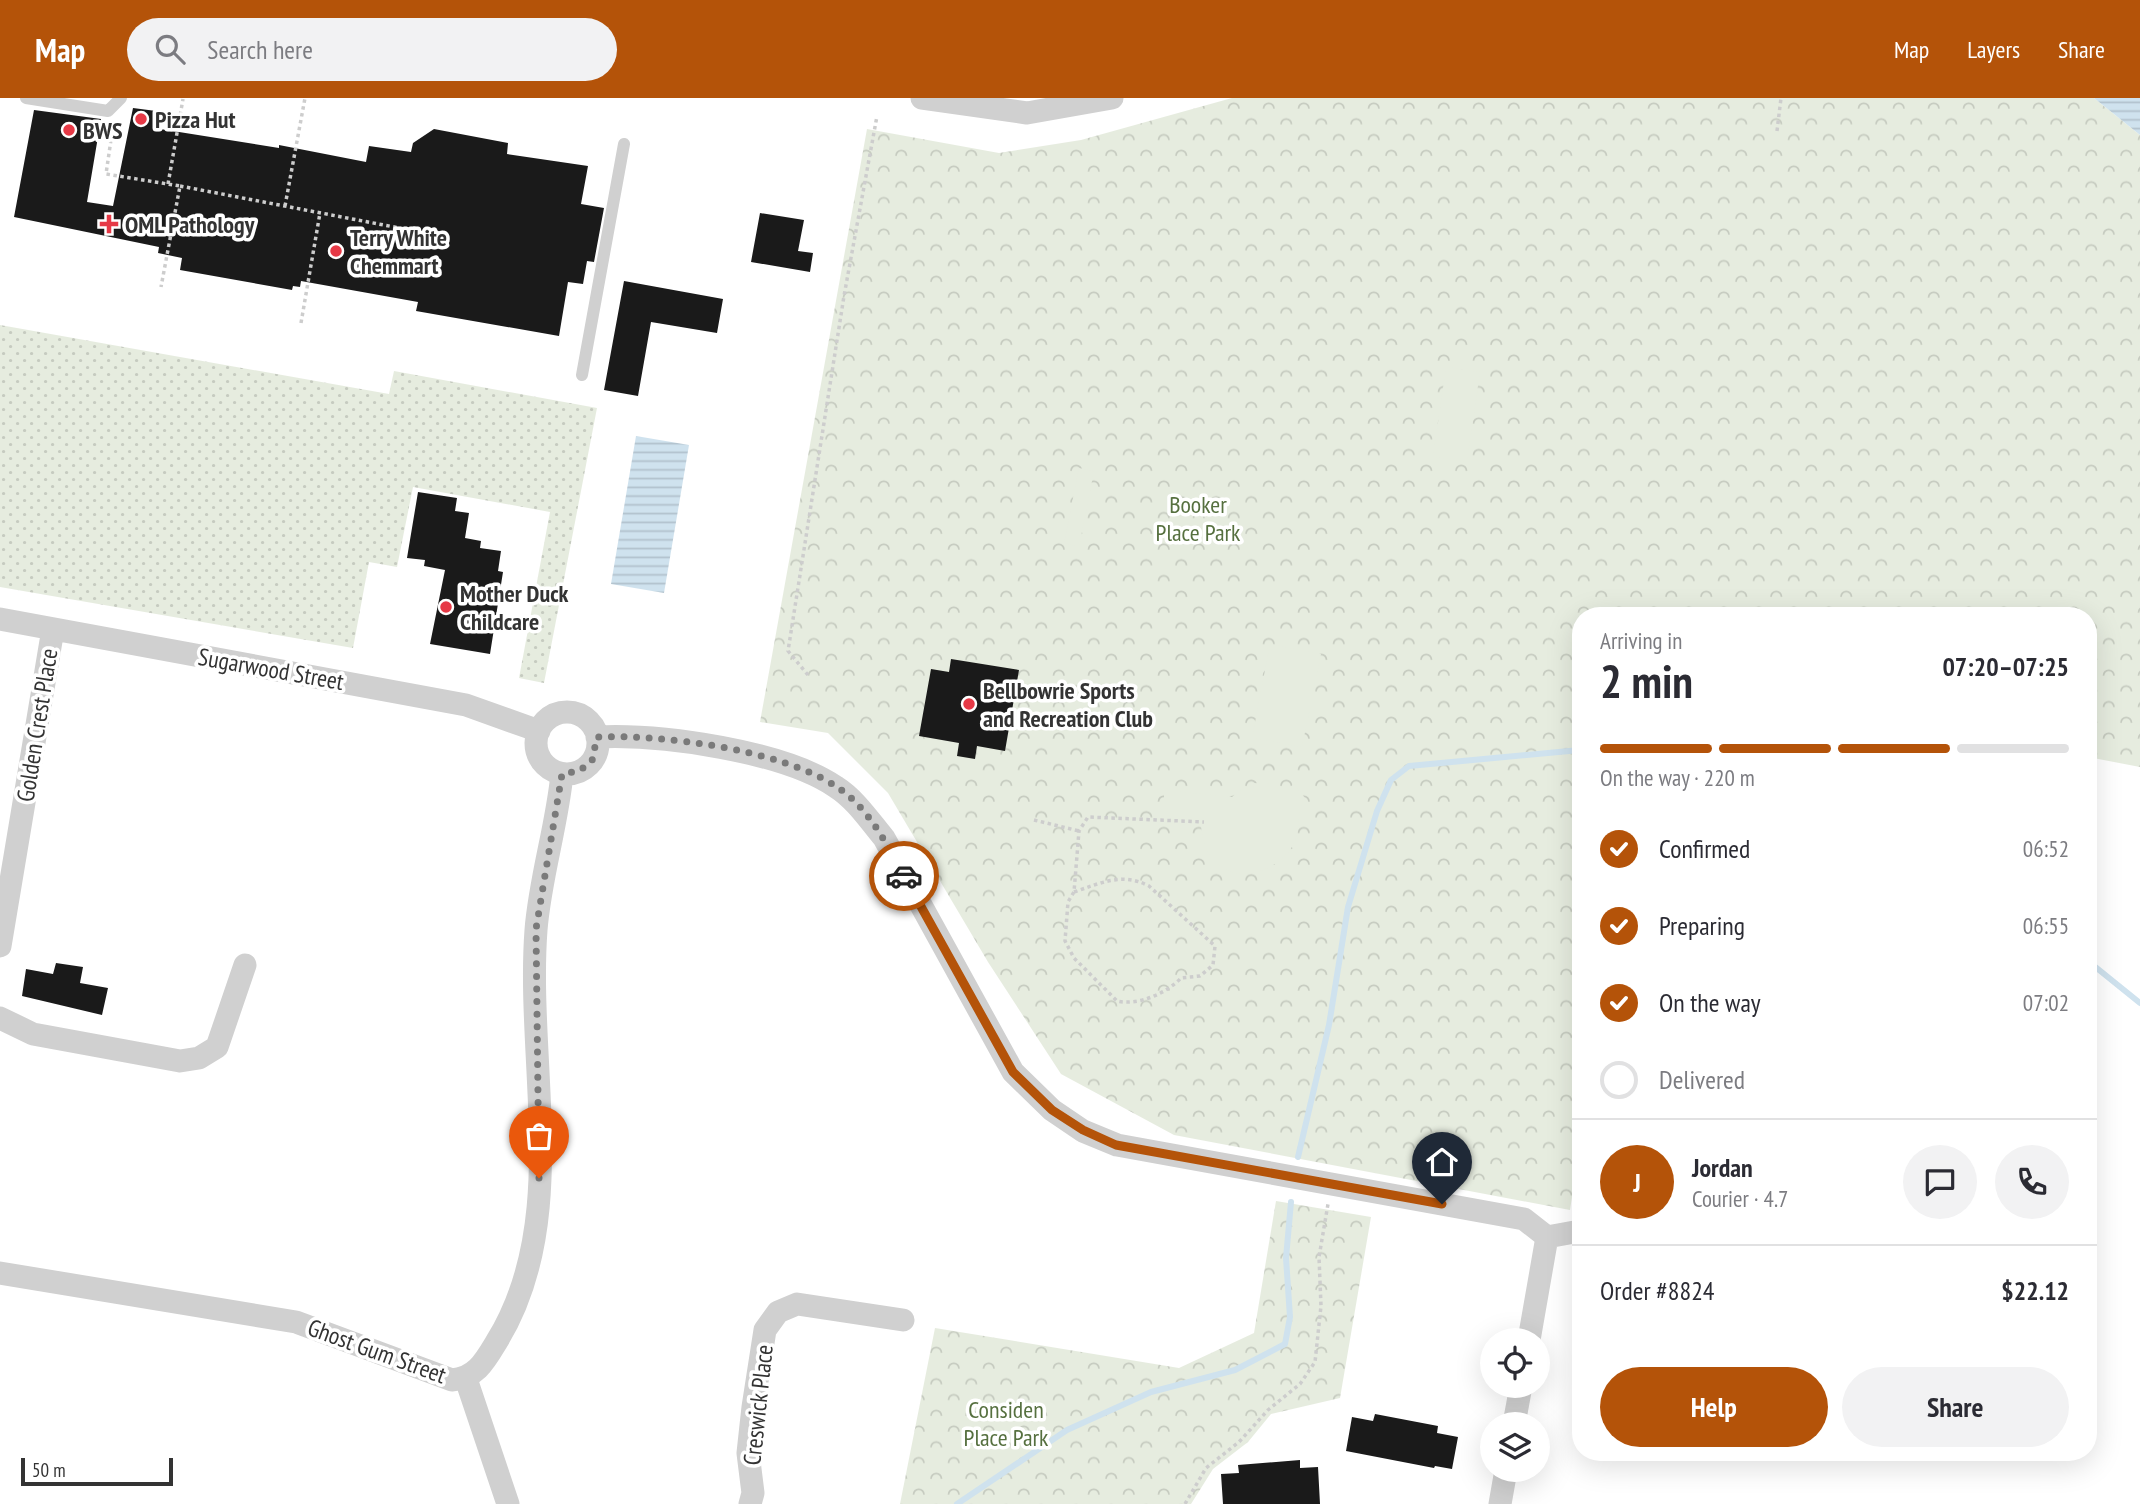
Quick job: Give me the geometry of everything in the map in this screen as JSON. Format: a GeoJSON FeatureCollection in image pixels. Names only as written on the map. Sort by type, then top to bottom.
{"type":"FeatureCollection","features":[{"type":"Feature","properties":{"kind":"street"},"geometry":{"type":"LineString","coordinates":[[922,98],[1027,113],[1112,98]]}},
{"type":"Feature","properties":{"kind":"street","name":"Sugarwood Street"},"geometry":{"type":"LineString","coordinates":[[0,619],[466,705],[539,731]]}},
{"type":"Feature","properties":{"kind":"street","name":"Golden Crest Place"},"geometry":{"type":"LineString","coordinates":[[0,946],[52,629]]}},
{"type":"Feature","properties":{"kind":"street"},"geometry":{"type":"LineString","coordinates":[[558,714],[575,714],[590,722],[597,737],[592,761],[579,771],[562,774],[548,767],[538,754],[539,731],[543,723],[558,714]]}},
{"type":"Feature","properties":{"kind":"street"},"geometry":{"type":"LineString","coordinates":[[597,737],[644,738],[762,757],[792,764],[837,787],[859,807],[884,838],[1013,1072],[1052,1110],[1083,1130],[1116,1145],[1524,1219],[1547,1237],[1572,1232]]}},
{"type":"Feature","properties":{"kind":"street","name":"Ghost Gum Street"},"geometry":{"type":"LineString","coordinates":[[0,1273],[296,1322],[413,1368],[452,1380],[466,1379],[484,1363],[513,1315],[539,1220],[536,929],[562,774]]}},
{"type":"Feature","properties":{"kind":"street"},"geometry":{"type":"LineString","coordinates":[[0,1018],[33,1034],[180,1061],[199,1058],[217,1047],[246,965]]}},
{"type":"Feature","properties":{"kind":"street"},"geometry":{"type":"LineString","coordinates":[[1531,1328],[1547,1237]]}},
{"type":"Feature","properties":{"kind":"street","name":"Creswick Place"},"geometry":{"type":"LineString","coordinates":[[750,1504],[753,1493],[748,1453],[753,1407],[765,1331],[778,1312],[797,1304],[902,1320]]}},
{"type":"Feature","properties":{"kind":"street"},"geometry":{"type":"LineString","coordinates":[[466,1379],[508,1504]]}},
{"type":"Feature","properties":{"kind":"street"},"geometry":{"type":"LineString","coordinates":[[1500,1504],[1505,1482]]}},
{"type":"Feature","properties":{"kind":"lane"},"geometry":{"type":"LineString","coordinates":[[26,98],[108,111],[121,98]]}},
{"type":"Feature","properties":{"kind":"lane"},"geometry":{"type":"LineString","coordinates":[[582,375],[624,144]]}},
{"type":"Feature","properties":{"kind":"path"},"geometry":{"type":"LineString","coordinates":[[285,206],[305,98]]}},
{"type":"Feature","properties":{"kind":"path"},"geometry":{"type":"LineString","coordinates":[[1777,131],[1781,98]]}},
{"type":"Feature","properties":{"kind":"path"},"geometry":{"type":"LineString","coordinates":[[168,184],[183,99]]}},
{"type":"Feature","properties":{"kind":"path"},"geometry":{"type":"LineString","coordinates":[[108,111],[114,123],[106,174],[415,231]]}},
{"type":"Feature","properties":{"kind":"path"},"geometry":{"type":"LineString","coordinates":[[808,675],[788,650],[844,296],[877,116]]}},
{"type":"Feature","properties":{"kind":"path"},"geometry":{"type":"LineString","coordinates":[[161,288],[180,186]]}},
{"type":"Feature","properties":{"kind":"path"},"geometry":{"type":"LineString","coordinates":[[301,323],[320,213]]}},
{"type":"Feature","properties":{"kind":"path"},"geometry":{"type":"LineString","coordinates":[[1074,892],[1118,877],[1138,880],[1149,886],[1215,946],[1213,965],[1200,976],[1181,978],[1172,988],[1134,1002],[1117,1002],[1074,958],[1065,941],[1068,901],[1074,892],[1079,831],[1088,817],[1203,822]]}},
{"type":"Feature","properties":{"kind":"path"},"geometry":{"type":"LineString","coordinates":[[1034,820],[1079,831]]}},
{"type":"Feature","properties":{"kind":"path"},"geometry":{"type":"LineString","coordinates":[[1185,1504],[1206,1468],[1239,1442],[1268,1410],[1300,1384],[1315,1362],[1321,1306],[1320,1257],[1332,1183]]}},
{"type":"Feature","properties":{"kind":"green space","name":"Booker Place Park"},"geometry":{"type":"Polygon","coordinates":[[[1232,98],[2094,98],[2140,135],[2140,767],[2097,759],[2097,607],[1572,607],[1570,1210],[1174,1135],[1061,1074],[988,962],[888,793],[828,733],[760,722],[867,129],[999,153],[1081,140],[1232,98]]]}},
{"type":"Feature","properties":{"kind":"green space"},"geometry":{"type":"Polygon","coordinates":[[[0,325],[389,394],[394,371],[597,408],[544,683],[519,678],[550,512],[413,487],[397,567],[369,562],[353,648],[0,587],[0,325]]]}},
{"type":"Feature","properties":{"kind":"green space"},"geometry":{"type":"Polygon","coordinates":[[[1446,367],[1480,372],[1467,462],[1433,457],[1446,367]]]}},
{"type":"Feature","properties":{"kind":"green space"},"geometry":{"type":"Polygon","coordinates":[[[1079,468],[1094,471],[1079,547],[1064,543],[1079,468]]]}},
{"type":"Feature","properties":{"kind":"green space"},"geometry":{"type":"Polygon","coordinates":[[[1270,644],[1321,654],[1302,747],[1252,738],[1270,644]]]}},
{"type":"Feature","properties":{"kind":"green space"},"geometry":{"type":"Polygon","coordinates":[[[1254,783],[1270,784],[1282,794],[1294,784],[1305,798],[1293,845],[1287,854],[1269,868],[1247,874],[1227,870],[1207,851],[1201,826],[1164,823],[1164,790],[1232,797],[1243,788],[1253,788],[1254,783]]]}},
{"type":"Feature","properties":{"kind":"green space","name":"Considen Place Park"},"geometry":{"type":"Polygon","coordinates":[[[1276,1201],[1371,1217],[1340,1398],[1271,1414],[1248,1442],[1213,1469],[1191,1504],[900,1504],[935,1328],[1179,1368],[1254,1333],[1276,1201]]]}},
{"type":"Feature","properties":{"kind":"water"},"geometry":{"type":"Polygon","coordinates":[[[2094,98],[2140,98],[2140,135],[2094,98]]]}},
{"type":"Feature","properties":{"kind":"water"},"geometry":{"type":"Polygon","coordinates":[[[636,436],[689,445],[664,593],[611,584],[636,436]]]}},
{"type":"Feature","properties":{"kind":"building"},"geometry":{"type":"Polygon","coordinates":[[[133,108],[156,111],[154,128],[279,148],[279,145],[366,162],[369,146],[411,152],[413,143],[434,129],[508,143],[507,154],[588,166],[581,204],[604,208],[594,262],[587,261],[583,284],[568,282],[559,336],[416,311],[418,302],[301,281],[300,287],[293,286],[292,290],[180,270],[182,258],[158,253],[159,247],[14,217],[34,110],[101,119],[87,202],[113,206],[133,108]]]}},
{"type":"Feature","properties":{"kind":"building"},"geometry":{"type":"Polygon","coordinates":[[[760,213],[804,220],[798,251],[813,253],[810,272],[751,262],[760,213]]]}},
{"type":"Feature","properties":{"kind":"building"},"geometry":{"type":"Polygon","coordinates":[[[624,281],[723,299],[717,333],[651,322],[638,396],[604,390],[624,281]]]}},
{"type":"Feature","properties":{"kind":"building"},"geometry":{"type":"Polygon","coordinates":[[[418,492],[457,498],[455,511],[469,513],[465,538],[481,541],[480,548],[501,551],[498,571],[503,572],[490,654],[430,644],[445,570],[424,566],[425,560],[407,558],[418,492]]]}},
{"type":"Feature","properties":{"kind":"building","name":"Bellbowrie Sports and Recreation Club"},"geometry":{"type":"Polygon","coordinates":[[[951,659],[1019,670],[1005,751],[977,746],[975,759],[957,756],[959,743],[919,736],[931,669],[949,672],[951,659]]]}},
{"type":"Feature","properties":{"kind":"building"},"geometry":{"type":"Polygon","coordinates":[[[56,963],[83,967],[80,983],[108,988],[102,1015],[22,996],[26,969],[53,974],[56,963]]]}},
{"type":"Feature","properties":{"kind":"building"},"geometry":{"type":"Polygon","coordinates":[[[1375,1414],[1438,1426],[1437,1433],[1458,1437],[1452,1469],[1346,1451],[1352,1417],[1373,1421],[1375,1414]]]}},
{"type":"Feature","properties":{"kind":"building"},"geometry":{"type":"Polygon","coordinates":[[[1300,1460],[1300,1468],[1318,1467],[1320,1504],[1223,1504],[1221,1474],[1239,1473],[1238,1465],[1300,1460]]]}},
{"type":"Feature","properties":{"kind":"waterway"},"geometry":{"type":"LineString","coordinates":[[1298,1157],[1329,1025],[1348,907],[1377,811],[1391,780],[1409,766],[1572,751]]}},
{"type":"Feature","properties":{"kind":"waterway"},"geometry":{"type":"LineString","coordinates":[[2097,968],[2140,1003]]}},
{"type":"Feature","properties":{"kind":"waterway"},"geometry":{"type":"LineString","coordinates":[[957,1504],[1067,1430],[1151,1392],[1235,1370],[1285,1344],[1290,1317],[1286,1258],[1291,1202]]}},
{"type":"Feature","properties":{"kind":"way so far"},"geometry":{"type":"LineString","coordinates":[[539,1178],[536,929],[558,811],[562,774],[579,771],[592,761],[598,746],[597,737],[620,736],[684,743],[792,764],[837,787],[859,807],[884,838],[904,876]]}},
{"type":"Feature","properties":{"kind":"place","name":"Pizza Hut"},"geometry":{"type":"Point","coordinates":[141,119]}},
{"type":"Feature","properties":{"kind":"place","name":"BWS"},"geometry":{"type":"Point","coordinates":[69,130]}},
{"type":"Feature","properties":{"kind":"place","name":"OML Pathology"},"geometry":{"type":"Point","coordinates":[109,224]}},
{"type":"Feature","properties":{"kind":"place","name":"Terry White Chemmart"},"geometry":{"type":"Point","coordinates":[336,251]}},
{"type":"Feature","properties":{"kind":"place","name":"Mother Duck Childcare"},"geometry":{"type":"Point","coordinates":[446,607]}},
{"type":"Feature","properties":{"kind":"place","name":"Bellbowrie Sports and Recreation Club"},"geometry":{"type":"Point","coordinates":[969,704]}},
{"type":"Feature","properties":{"kind":"route"},"geometry":{"type":"LineString","coordinates":[[904,876],[1013,1072],[1052,1110],[1083,1130],[1116,1145],[1442,1204]]}}]}
